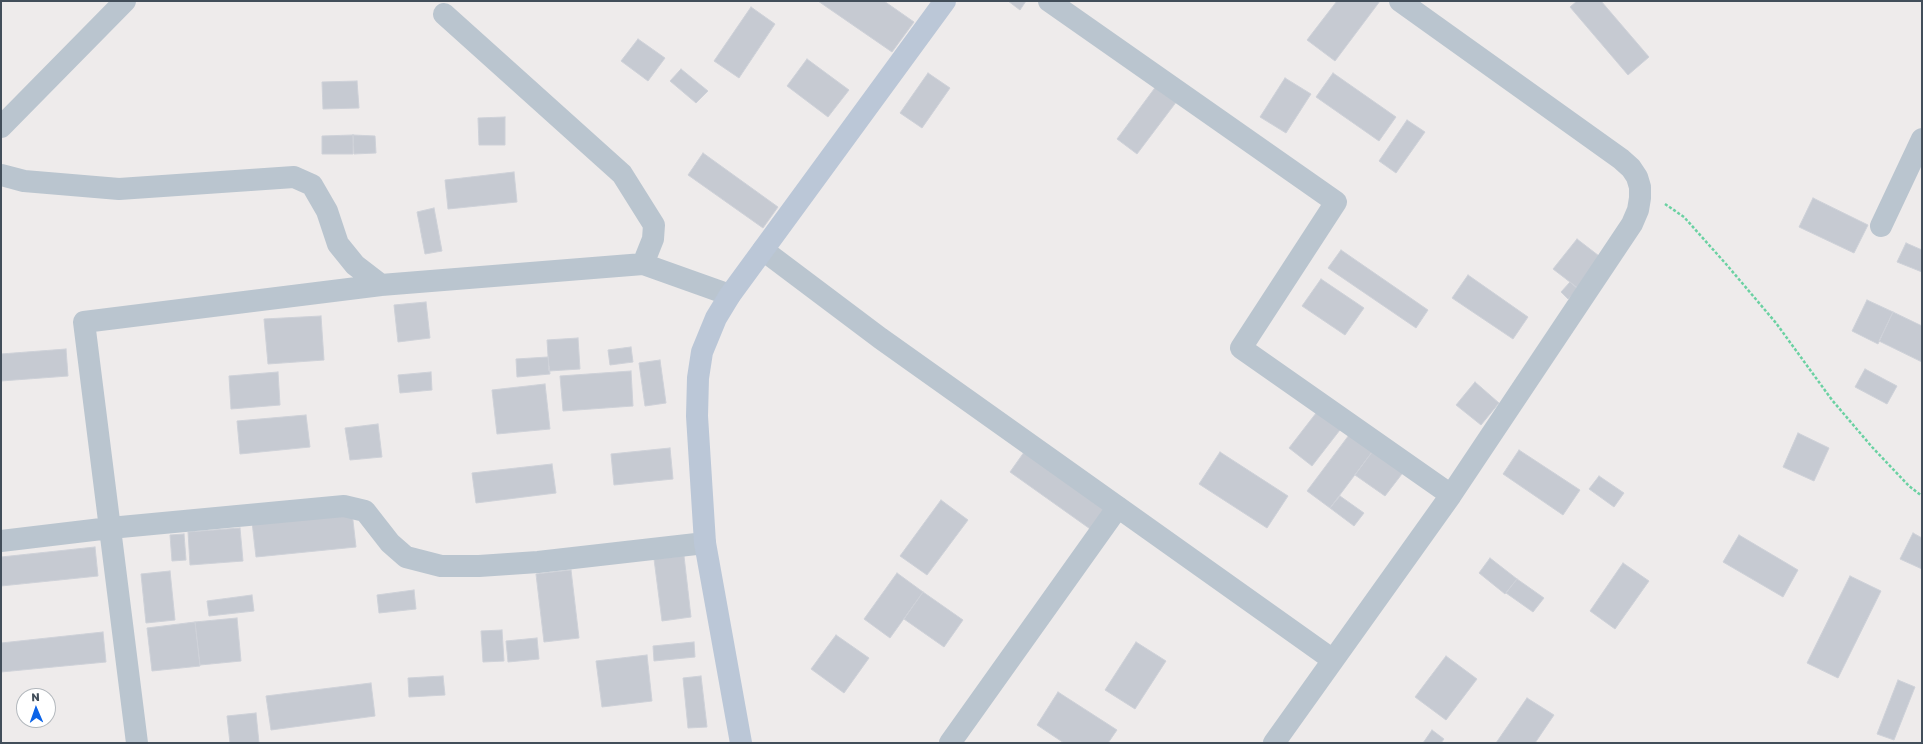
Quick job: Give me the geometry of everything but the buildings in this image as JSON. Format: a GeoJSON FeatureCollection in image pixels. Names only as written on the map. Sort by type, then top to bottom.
{"type":"FeatureCollection","features":[{"type":"Feature","properties":{"kind":"street"},"geometry":{"type":"LineString","coordinates":[[1,127],[125,1]]}},
{"type":"Feature","properties":{"kind":"street"},"geometry":{"type":"LineString","coordinates":[[741,743],[705,543],[697,416],[698,378],[702,352],[716,318],[730,294],[945,1]]}},
{"type":"Feature","properties":{"kind":"street"},"geometry":{"type":"LineString","coordinates":[[1049,1],[1336,202],[1241,348],[1451,495]]}},
{"type":"Feature","properties":{"kind":"street"},"geometry":{"type":"LineString","coordinates":[[1274,743],[1451,495],[1632,224],[1638,210],[1640,187],[1637,177],[1631,168],[1621,159],[1400,1]]}},
{"type":"Feature","properties":{"kind":"street"},"geometry":{"type":"LineString","coordinates":[[444,14],[622,174],[654,225],[653,239],[643,264]]}},
{"type":"Feature","properties":{"kind":"street"},"geometry":{"type":"LineString","coordinates":[[1881,226],[1922,139]]}},
{"type":"Feature","properties":{"kind":"street"},"geometry":{"type":"LineString","coordinates":[[1,175],[24,181],[119,189],[294,177],[312,185],[327,211],[338,244],[355,265],[381,285]]}},
{"type":"Feature","properties":{"kind":"street"},"geometry":{"type":"LineString","coordinates":[[763,250],[880,338],[1333,660]]}},
{"type":"Feature","properties":{"kind":"street"},"geometry":{"type":"LineString","coordinates":[[136,743],[84,322],[381,285],[643,264],[730,294]]}},
{"type":"Feature","properties":{"kind":"street"},"geometry":{"type":"LineString","coordinates":[[1,541],[110,528],[344,506],[365,511],[390,543],[406,557],[441,566],[479,566],[538,562],[705,543]]}},
{"type":"Feature","properties":{"kind":"street"},"geometry":{"type":"LineString","coordinates":[[950,743],[1118,507]]}},
{"type":"Feature","properties":{"kind":"path"},"geometry":{"type":"LineString","coordinates":[[1640,187],[1684,217],[1776,323],[1832,400],[1872,447],[1909,486],[1922,496]]}}]}
